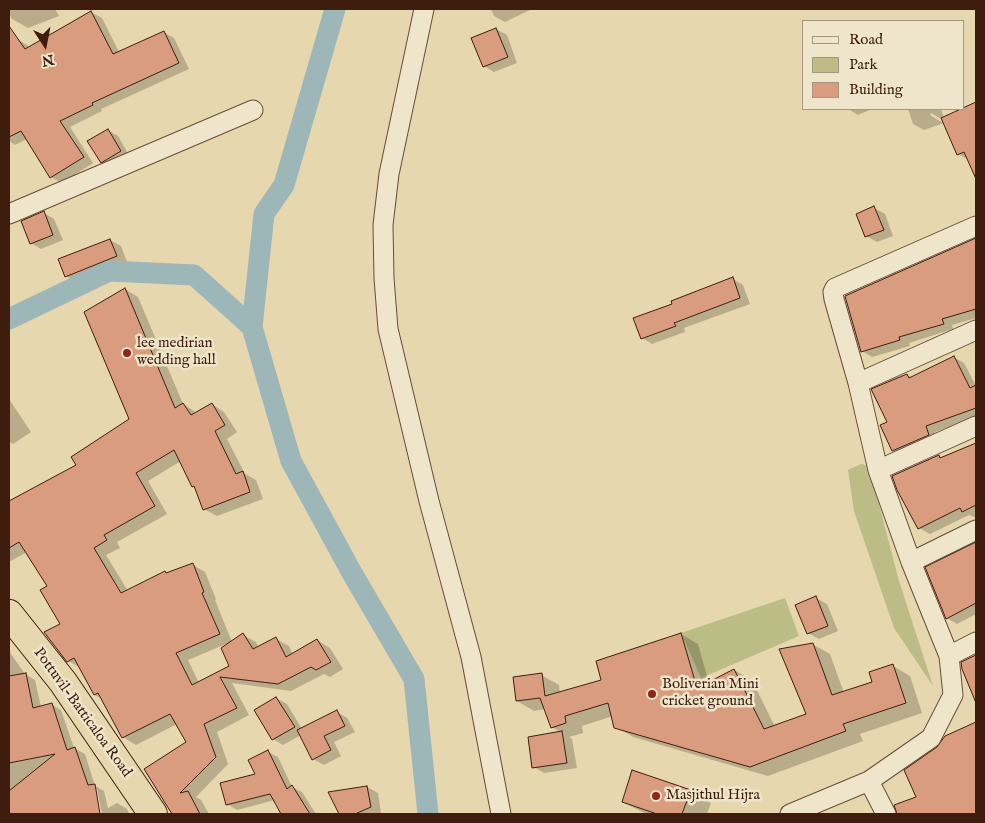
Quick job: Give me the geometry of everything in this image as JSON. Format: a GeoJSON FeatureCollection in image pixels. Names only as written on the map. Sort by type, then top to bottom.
{"type":"FeatureCollection","features":[{"type":"Feature","properties":{"kind":"highway","name":"Pottuvil-Batticaloa Road"},"geometry":{"type":"LineString","coordinates":[[9,614],[63,682],[153,814]]}},
{"type":"Feature","properties":{"kind":"street"},"geometry":{"type":"LineString","coordinates":[[424,9],[389,174],[382,225],[388,329],[429,501],[471,657],[501,814]]}},
{"type":"Feature","properties":{"kind":"street"},"geometry":{"type":"LineString","coordinates":[[9,214],[253,110]]}},
{"type":"Feature","properties":{"kind":"street"},"geometry":{"type":"LineString","coordinates":[[790,814],[869,781],[931,738],[953,695],[949,656],[911,562],[878,470],[858,383],[834,299],[835,288],[976,226]]}},
{"type":"Feature","properties":{"kind":"street"},"geometry":{"type":"LineString","coordinates":[[858,383],[976,330]]}},
{"type":"Feature","properties":{"kind":"street"},"geometry":{"type":"LineString","coordinates":[[878,470],[976,426]]}},
{"type":"Feature","properties":{"kind":"street"},"geometry":{"type":"LineString","coordinates":[[911,562],[976,530]]}},
{"type":"Feature","properties":{"kind":"street"},"geometry":{"type":"LineString","coordinates":[[949,656],[976,642]]}},
{"type":"Feature","properties":{"kind":"street"},"geometry":{"type":"LineString","coordinates":[[869,781],[886,814]]}},
{"type":"Feature","properties":{"kind":"green space"},"geometry":{"type":"Polygon","coordinates":[[[861,464],[869,466],[899,581],[933,686],[894,628],[854,511],[848,470],[861,464]]]}},
{"type":"Feature","properties":{"kind":"green space"},"geometry":{"type":"Polygon","coordinates":[[[785,598],[799,636],[701,678],[681,633],[785,598]]]}},
{"type":"Feature","properties":{"kind":"building"},"geometry":{"type":"Polygon","coordinates":[[[91,11],[113,54],[164,31],[179,63],[92,103],[93,105],[60,121],[84,157],[50,178],[21,131],[9,137],[9,26],[25,49],[91,11]]]}},
{"type":"Feature","properties":{"kind":"building"},"geometry":{"type":"Polygon","coordinates":[[[496,28],[508,57],[483,67],[471,38],[496,28]]]}},
{"type":"Feature","properties":{"kind":"building"},"geometry":{"type":"Polygon","coordinates":[[[976,102],[976,179],[964,152],[957,155],[941,118],[958,110],[965,110],[965,107],[976,102]]]}},
{"type":"Feature","properties":{"kind":"building"},"geometry":{"type":"Polygon","coordinates":[[[108,129],[121,151],[101,163],[87,141],[108,129]]]}},
{"type":"Feature","properties":{"kind":"building"},"geometry":{"type":"Polygon","coordinates":[[[874,206],[884,230],[865,237],[856,214],[874,206]]]}},
{"type":"Feature","properties":{"kind":"building"},"geometry":{"type":"Polygon","coordinates":[[[44,211],[53,235],[30,244],[21,221],[44,211]]]}},
{"type":"Feature","properties":{"kind":"building"},"geometry":{"type":"Polygon","coordinates":[[[976,238],[976,309],[942,319],[944,324],[899,337],[900,340],[861,352],[845,296],[976,238]]]}},
{"type":"Feature","properties":{"kind":"building"},"geometry":{"type":"Polygon","coordinates":[[[110,239],[117,256],[65,277],[58,259],[110,239]]]}},
{"type":"Feature","properties":{"kind":"building"},"geometry":{"type":"Polygon","coordinates":[[[733,277],[740,298],[674,323],[676,326],[641,339],[633,318],[672,304],[671,301],[733,277]]]}},
{"type":"Feature","properties":{"kind":"building"},"geometry":{"type":"Polygon","coordinates":[[[125,288],[175,408],[183,403],[191,415],[212,403],[225,425],[215,431],[236,474],[243,471],[250,492],[203,510],[194,486],[192,487],[174,450],[136,473],[155,506],[104,535],[107,540],[94,548],[121,593],[165,571],[166,573],[193,563],[204,592],[202,593],[220,634],[176,653],[192,685],[229,666],[221,648],[243,633],[253,649],[276,637],[286,657],[317,639],[331,662],[316,670],[311,667],[278,684],[220,677],[237,708],[204,724],[216,757],[180,793],[188,791],[200,814],[172,814],[144,769],[186,742],[170,714],[122,738],[98,693],[94,695],[74,658],[67,662],[44,632],[60,624],[40,590],[47,586],[19,542],[9,548],[9,501],[76,465],[71,457],[129,419],[84,312],[125,288]]]}},
{"type":"Feature","properties":{"kind":"building"},"geometry":{"type":"Polygon","coordinates":[[[954,356],[970,388],[976,385],[976,408],[926,426],[929,435],[892,451],[880,425],[887,422],[871,389],[907,374],[909,378],[954,356]]]}},
{"type":"Feature","properties":{"kind":"building"},"geometry":{"type":"Polygon","coordinates":[[[976,443],[976,505],[962,512],[960,508],[918,529],[897,490],[892,476],[939,455],[940,458],[976,443]]]}},
{"type":"Feature","properties":{"kind":"building"},"geometry":{"type":"Polygon","coordinates":[[[976,542],[976,603],[946,619],[925,567],[976,542]]]}},
{"type":"Feature","properties":{"kind":"building"},"geometry":{"type":"Polygon","coordinates":[[[816,596],[828,626],[807,634],[795,605],[816,596]]]}},
{"type":"Feature","properties":{"kind":"building"},"geometry":{"type":"Polygon","coordinates":[[[681,633],[697,688],[734,669],[764,729],[806,714],[779,649],[813,643],[832,695],[872,682],[869,672],[893,664],[906,703],[843,724],[846,731],[750,767],[614,728],[608,703],[565,716],[566,723],[551,728],[540,698],[516,701],[513,677],[542,673],[545,696],[601,680],[596,661],[681,633]]]}},
{"type":"Feature","properties":{"kind":"building"},"geometry":{"type":"Polygon","coordinates":[[[976,655],[976,703],[961,662],[976,655]]]}},
{"type":"Feature","properties":{"kind":"building"},"geometry":{"type":"Polygon","coordinates":[[[26,673],[33,708],[52,703],[67,750],[75,747],[88,785],[95,784],[100,814],[9,814],[9,791],[55,754],[9,763],[9,676],[26,673]]]}},
{"type":"Feature","properties":{"kind":"building"},"geometry":{"type":"Polygon","coordinates":[[[276,697],[295,727],[272,740],[254,710],[276,697]]]}},
{"type":"Feature","properties":{"kind":"building"},"geometry":{"type":"Polygon","coordinates":[[[337,710],[345,726],[324,736],[331,750],[312,760],[297,730],[337,710]]]}},
{"type":"Feature","properties":{"kind":"building"},"geometry":{"type":"Polygon","coordinates":[[[976,722],[976,814],[897,814],[894,805],[916,797],[904,770],[937,747],[945,736],[976,722]]]}},
{"type":"Feature","properties":{"kind":"building"},"geometry":{"type":"Polygon","coordinates":[[[562,731],[567,763],[532,768],[528,737],[562,731]]]}},
{"type":"Feature","properties":{"kind":"building"},"geometry":{"type":"Polygon","coordinates":[[[268,750],[287,789],[292,785],[310,814],[281,814],[270,794],[226,805],[220,783],[255,774],[248,760],[268,750]]]}},
{"type":"Feature","properties":{"kind":"building","name":"Masjithul Hijra"},"geometry":{"type":"Polygon","coordinates":[[[632,770],[691,790],[682,814],[657,814],[622,802],[632,770]]]}},
{"type":"Feature","properties":{"kind":"building"},"geometry":{"type":"Polygon","coordinates":[[[367,786],[371,807],[355,814],[339,814],[328,792],[367,786]]]}},
{"type":"Feature","properties":{"kind":"waterway"},"geometry":{"type":"LineString","coordinates":[[335,9],[284,185],[264,214],[252,327],[291,461],[352,573],[414,679],[428,814]]}},
{"type":"Feature","properties":{"kind":"waterway"},"geometry":{"type":"LineString","coordinates":[[9,319],[109,271],[194,275],[252,327]]}},
{"type":"Feature","properties":{"kind":"place","name":"lee medirian wedding hall"},"geometry":{"type":"Point","coordinates":[127,353]}},
{"type":"Feature","properties":{"kind":"place","name":"Boliverian Mini cricket ground"},"geometry":{"type":"Point","coordinates":[652,694]}},
{"type":"Feature","properties":{"kind":"place","name":"Masjithul Hijra"},"geometry":{"type":"Point","coordinates":[656,796]}}]}
